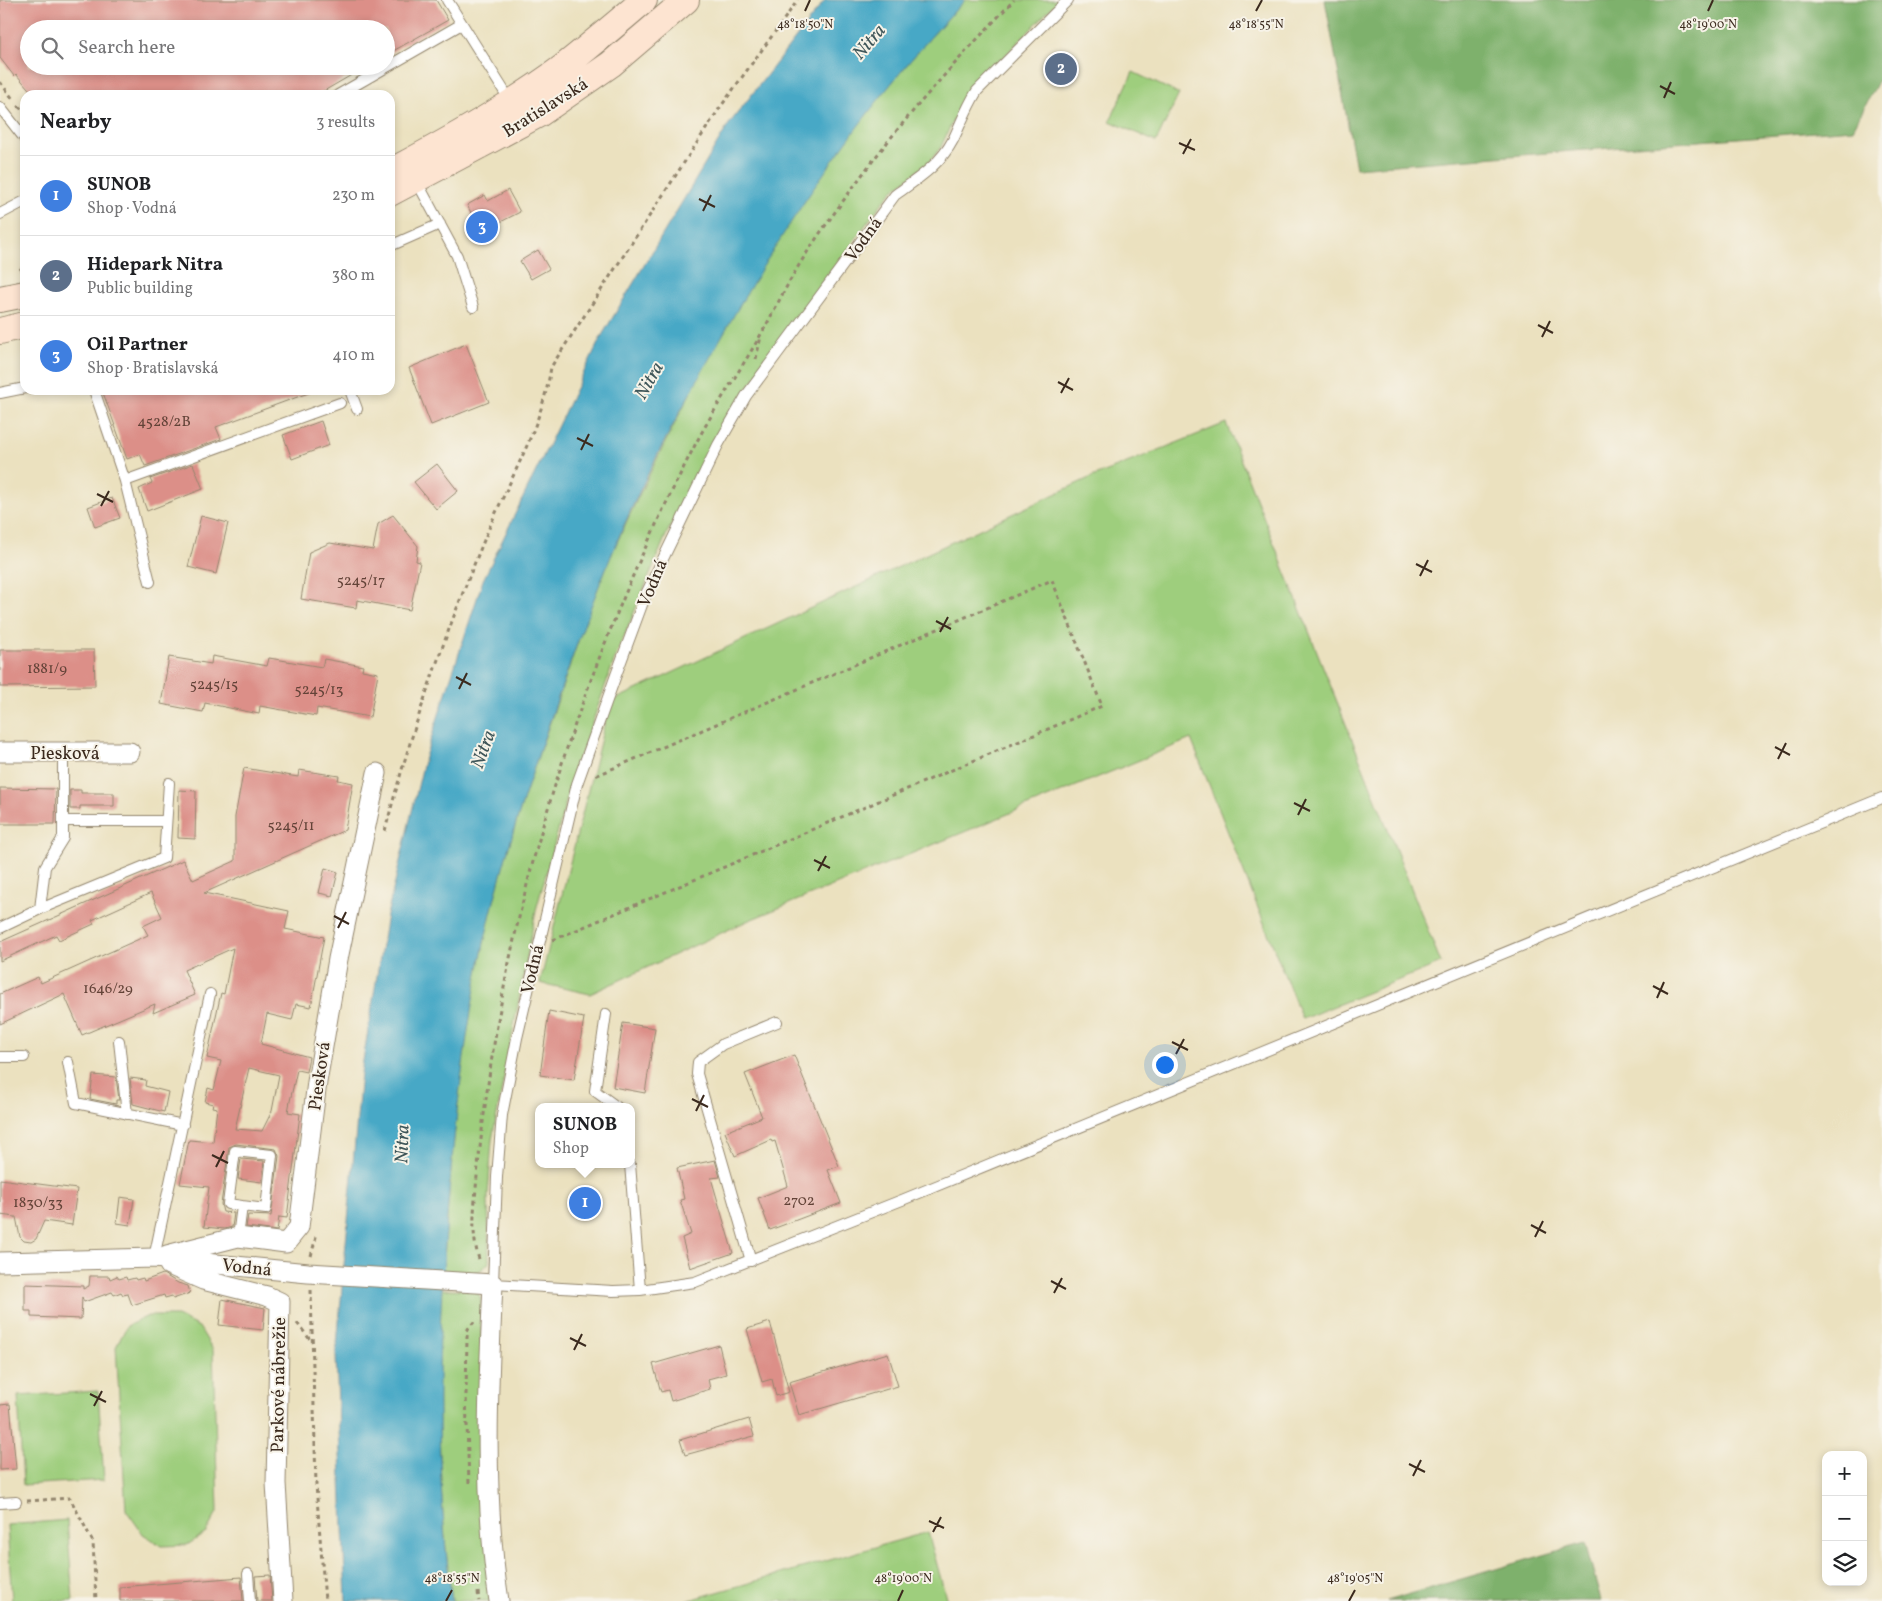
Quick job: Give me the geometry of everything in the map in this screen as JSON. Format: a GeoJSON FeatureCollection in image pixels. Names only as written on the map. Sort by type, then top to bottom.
{"type":"FeatureCollection","features":[{"type":"Feature","properties":{"kind":"main road","name":"Bratislavská"},"geometry":{"type":"LineString","coordinates":[[395,169],[447,142],[511,103],[561,68],[644,0]]}},
{"type":"Feature","properties":{"kind":"main road","name":"Bratislavská"},"geometry":{"type":"LineString","coordinates":[[395,190],[539,114],[611,64],[674,4]]}},
{"type":"Feature","properties":{"kind":"main road"},"geometry":{"type":"LineString","coordinates":[[0,299],[20,284]]}},
{"type":"Feature","properties":{"kind":"street","name":"Piesková"},"geometry":{"type":"LineString","coordinates":[[0,752],[64,754],[130,752]]}},
{"type":"Feature","properties":{"kind":"street","name":"Piesková"},"geometry":{"type":"LineString","coordinates":[[154,1258],[238,1237],[286,1243],[299,1227],[317,1082],[338,959],[377,773]]}},
{"type":"Feature","properties":{"kind":"street","name":"Vodná"},"geometry":{"type":"LineString","coordinates":[[0,1262],[154,1258],[315,1274],[494,1284]]}},
{"type":"Feature","properties":{"kind":"street","name":"Parkové nábrežie"},"geometry":{"type":"LineString","coordinates":[[154,1258],[203,1280],[267,1296],[280,1302],[276,1483],[283,1601]]}},
{"type":"Feature","properties":{"kind":"street"},"geometry":{"type":"LineString","coordinates":[[494,1284],[487,1425],[493,1560],[499,1601]]}},
{"type":"Feature","properties":{"kind":"lane"},"geometry":{"type":"LineString","coordinates":[[447,0],[460,25],[511,103]]}},
{"type":"Feature","properties":{"kind":"lane","name":"Vodná"},"geometry":{"type":"LineString","coordinates":[[1068,0],[977,92],[968,104],[953,139],[944,154],[926,173],[895,195],[746,396],[686,507],[646,594],[577,784],[537,947],[502,1115],[497,1177],[494,1284],[613,1291],[640,1290],[695,1282],[751,1261],[1882,798]]}},
{"type":"Feature","properties":{"kind":"lane"},"geometry":{"type":"LineString","coordinates":[[395,62],[460,25]]}},
{"type":"Feature","properties":{"kind":"lane"},"geometry":{"type":"LineString","coordinates":[[347,90],[373,75]]}},
{"type":"Feature","properties":{"kind":"lane"},"geometry":{"type":"LineString","coordinates":[[0,106],[20,132]]}},
{"type":"Feature","properties":{"kind":"lane"},"geometry":{"type":"LineString","coordinates":[[416,180],[457,256],[473,307]]}},
{"type":"Feature","properties":{"kind":"lane"},"geometry":{"type":"LineString","coordinates":[[0,214],[20,204]]}},
{"type":"Feature","properties":{"kind":"lane"},"geometry":{"type":"LineString","coordinates":[[395,244],[440,224]]}},
{"type":"Feature","properties":{"kind":"lane"},"geometry":{"type":"LineString","coordinates":[[0,393],[20,389]]}},
{"type":"Feature","properties":{"kind":"lane"},"geometry":{"type":"LineString","coordinates":[[96,395],[125,481],[150,582]]}},
{"type":"Feature","properties":{"kind":"lane"},"geometry":{"type":"LineString","coordinates":[[352,395],[357,409]]}},
{"type":"Feature","properties":{"kind":"lane"},"geometry":{"type":"LineString","coordinates":[[125,481],[340,403]]}},
{"type":"Feature","properties":{"kind":"lane"},"geometry":{"type":"LineString","coordinates":[[40,909],[44,867],[63,838],[64,754]]}},
{"type":"Feature","properties":{"kind":"lane"},"geometry":{"type":"LineString","coordinates":[[0,928],[40,909],[164,858],[169,783]]}},
{"type":"Feature","properties":{"kind":"lane"},"geometry":{"type":"LineString","coordinates":[[63,821],[166,821]]}},
{"type":"Feature","properties":{"kind":"lane"},"geometry":{"type":"LineString","coordinates":[[154,1258],[184,1125],[210,994]]}},
{"type":"Feature","properties":{"kind":"lane"},"geometry":{"type":"LineString","coordinates":[[606,1014],[595,1091],[612,1103]]}},
{"type":"Feature","properties":{"kind":"lane"},"geometry":{"type":"LineString","coordinates":[[751,1261],[697,1074],[698,1062],[723,1044],[777,1022]]}},
{"type":"Feature","properties":{"kind":"lane"},"geometry":{"type":"LineString","coordinates":[[119,1041],[127,1114]]}},
{"type":"Feature","properties":{"kind":"lane"},"geometry":{"type":"LineString","coordinates":[[0,1057],[24,1057]]}},
{"type":"Feature","properties":{"kind":"lane"},"geometry":{"type":"LineString","coordinates":[[68,1062],[76,1104],[184,1125]]}},
{"type":"Feature","properties":{"kind":"lane"},"geometry":{"type":"LineString","coordinates":[[235,1150],[272,1155],[266,1209],[242,1206],[228,1204],[235,1150]]}},
{"type":"Feature","properties":{"kind":"lane"},"geometry":{"type":"LineString","coordinates":[[630,1168],[640,1290]]}},
{"type":"Feature","properties":{"kind":"lane"},"geometry":{"type":"LineString","coordinates":[[238,1237],[242,1206]]}},
{"type":"Feature","properties":{"kind":"lane"},"geometry":{"type":"LineString","coordinates":[[0,1503],[16,1502]]}},
{"type":"Feature","properties":{"kind":"lane"},"geometry":{"type":"LineString","coordinates":[[248,1574],[250,1601]]}},
{"type":"Feature","properties":{"kind":"path"},"geometry":{"type":"LineString","coordinates":[[383,837],[397,783],[436,665],[487,532],[537,424],[547,396],[551,367],[719,109],[798,0]]}},
{"type":"Feature","properties":{"kind":"path"},"geometry":{"type":"LineString","coordinates":[[762,333],[788,283],[862,175],[912,111],[1014,0]]}},
{"type":"Feature","properties":{"kind":"path"},"geometry":{"type":"LineString","coordinates":[[537,947],[1102,706],[1052,580],[577,784]]}},
{"type":"Feature","properties":{"kind":"path"},"geometry":{"type":"LineString","coordinates":[[317,1232],[313,1342],[316,1485],[325,1601]]}},
{"type":"Feature","properties":{"kind":"path"},"geometry":{"type":"LineString","coordinates":[[16,1502],[70,1498],[93,1542],[96,1601]]}},
{"type":"Feature","properties":{"kind":"green space"},"geometry":{"type":"Polygon","coordinates":[[[965,0],[1059,0],[968,94],[959,107],[941,147],[929,162],[892,191],[875,212],[736,404],[712,444],[667,533],[614,661],[572,780],[536,910],[492,1140],[488,1195],[489,1263],[477,1273],[443,1271],[453,1147],[463,1065],[476,983],[491,914],[506,856],[524,799],[578,641],[606,568],[696,381],[763,265],[837,154],[877,101],[920,49],[965,0]]]}},
{"type":"Feature","properties":{"kind":"green space"},"geometry":{"type":"Polygon","coordinates":[[[1325,0],[1882,0],[1882,74],[1853,129],[1356,168],[1325,0]]]}},
{"type":"Feature","properties":{"kind":"green space"},"geometry":{"type":"Polygon","coordinates":[[[1133,72],[1179,94],[1156,142],[1110,121],[1133,72]]]}},
{"type":"Feature","properties":{"kind":"green space"},"geometry":{"type":"Polygon","coordinates":[[[1226,423],[1441,963],[1302,1019],[1191,739],[747,921],[590,994],[540,983],[610,702],[1087,479],[1226,423]]]}},
{"type":"Feature","properties":{"kind":"green space"},"geometry":{"type":"Polygon","coordinates":[[[441,1289],[475,1290],[480,1296],[481,1378],[495,1601],[452,1601],[447,1562],[439,1445],[441,1289]]]}},
{"type":"Feature","properties":{"kind":"green space"},"geometry":{"type":"Polygon","coordinates":[[[148,1316],[177,1316],[199,1327],[213,1350],[218,1510],[206,1533],[187,1545],[162,1546],[143,1534],[126,1510],[116,1347],[127,1326],[148,1316]]]}},
{"type":"Feature","properties":{"kind":"green space"},"geometry":{"type":"Polygon","coordinates":[[[98,1391],[104,1480],[23,1485],[18,1396],[98,1391]]]}},
{"type":"Feature","properties":{"kind":"green space"},"geometry":{"type":"Polygon","coordinates":[[[67,1520],[73,1601],[12,1601],[7,1525],[67,1520]]]}},
{"type":"Feature","properties":{"kind":"green space"},"geometry":{"type":"Polygon","coordinates":[[[928,1532],[947,1601],[686,1601],[928,1532]]]}},
{"type":"Feature","properties":{"kind":"green space"},"geometry":{"type":"Polygon","coordinates":[[[1585,1543],[1601,1601],[1386,1601],[1585,1543]]]}},
{"type":"Feature","properties":{"kind":"water","name":"Nitra"},"geometry":{"type":"Polygon","coordinates":[[[825,0],[965,0],[929,39],[863,119],[803,204],[747,293],[659,452],[630,511],[591,608],[541,746],[506,857],[484,943],[464,1055],[448,1207],[442,1290],[439,1379],[440,1468],[452,1601],[346,1601],[336,1356],[361,1073],[387,915],[425,757],[483,580],[601,337],[729,124],[825,0]]]}},
{"type":"Feature","properties":{"kind":"building"},"geometry":{"type":"Polygon","coordinates":[[[0,0],[436,0],[448,20],[395,50],[395,20],[20,20],[20,75],[351,75],[326,90],[30,90],[16,74],[14,76],[0,58],[0,0]]]}},
{"type":"Feature","properties":{"kind":"building"},"geometry":{"type":"Polygon","coordinates":[[[508,190],[520,212],[481,232],[467,205],[485,195],[488,201],[508,190]]]}},
{"type":"Feature","properties":{"kind":"building"},"geometry":{"type":"Polygon","coordinates":[[[538,250],[549,269],[531,279],[520,261],[538,250]]]}},
{"type":"Feature","properties":{"kind":"building"},"geometry":{"type":"Polygon","coordinates":[[[466,344],[489,402],[431,425],[409,368],[466,344]]]}},
{"type":"Feature","properties":{"kind":"building"},"geometry":{"type":"Polygon","coordinates":[[[104,395],[303,395],[216,427],[221,439],[145,466],[140,454],[127,459],[104,395]]]}},
{"type":"Feature","properties":{"kind":"building"},"geometry":{"type":"Polygon","coordinates":[[[321,421],[329,445],[292,459],[283,435],[321,421]]]}},
{"type":"Feature","properties":{"kind":"building"},"geometry":{"type":"Polygon","coordinates":[[[193,464],[203,489],[147,511],[139,489],[152,483],[150,479],[193,464]]]}},
{"type":"Feature","properties":{"kind":"building"},"geometry":{"type":"Polygon","coordinates":[[[437,464],[458,491],[436,509],[414,482],[437,464]]]}},
{"type":"Feature","properties":{"kind":"building"},"geometry":{"type":"Polygon","coordinates":[[[112,498],[120,518],[95,527],[88,507],[112,498]]]}},
{"type":"Feature","properties":{"kind":"building"},"geometry":{"type":"Polygon","coordinates":[[[393,515],[418,546],[416,561],[420,562],[410,610],[357,600],[356,608],[301,599],[309,552],[330,543],[373,550],[378,524],[393,515]]]}},
{"type":"Feature","properties":{"kind":"building"},"geometry":{"type":"Polygon","coordinates":[[[201,516],[228,523],[216,574],[188,567],[201,516]]]}},
{"type":"Feature","properties":{"kind":"building"},"geometry":{"type":"Polygon","coordinates":[[[0,650],[94,650],[95,686],[0,687],[0,650]]]}},
{"type":"Feature","properties":{"kind":"building"},"geometry":{"type":"Polygon","coordinates":[[[212,656],[267,666],[269,658],[322,667],[324,659],[363,666],[362,670],[378,673],[370,717],[317,708],[316,716],[260,706],[259,714],[205,703],[203,712],[161,704],[169,657],[211,664],[212,656]]]}},
{"type":"Feature","properties":{"kind":"building"},"geometry":{"type":"Polygon","coordinates":[[[244,768],[298,777],[299,770],[339,776],[338,780],[353,783],[345,830],[204,893],[289,911],[285,929],[324,937],[311,1007],[296,1004],[292,1020],[267,1014],[261,1044],[309,1057],[306,1072],[297,1070],[290,1101],[288,1112],[300,1114],[287,1218],[279,1217],[277,1231],[246,1227],[248,1215],[271,1216],[279,1156],[276,1149],[236,1144],[229,1147],[221,1204],[223,1212],[234,1213],[232,1227],[225,1229],[204,1227],[209,1187],[180,1184],[189,1140],[213,1142],[217,1108],[212,1107],[213,1104],[205,1102],[208,1088],[214,1090],[221,1061],[207,1058],[221,993],[224,994],[233,948],[184,970],[195,995],[153,1013],[155,1004],[82,1035],[64,994],[0,1024],[0,994],[38,977],[41,983],[148,935],[143,926],[162,917],[151,893],[92,920],[94,924],[59,940],[56,935],[0,961],[0,942],[183,860],[193,880],[235,861],[235,817],[244,768]],[[249,1068],[235,1129],[262,1131],[272,1111],[279,1075],[249,1068]]]}},
{"type":"Feature","properties":{"kind":"building"},"geometry":{"type":"Polygon","coordinates":[[[0,788],[56,789],[55,824],[0,824],[0,788]]]}},
{"type":"Feature","properties":{"kind":"building"},"geometry":{"type":"Polygon","coordinates":[[[70,790],[81,790],[81,793],[114,793],[114,806],[80,806],[80,809],[70,809],[70,790]]]}},
{"type":"Feature","properties":{"kind":"building"},"geometry":{"type":"Polygon","coordinates":[[[179,790],[196,791],[195,839],[178,838],[179,790]]]}},
{"type":"Feature","properties":{"kind":"building"},"geometry":{"type":"Polygon","coordinates":[[[325,868],[338,872],[332,896],[319,893],[325,868]]]}},
{"type":"Feature","properties":{"kind":"building"},"geometry":{"type":"Polygon","coordinates":[[[549,1011],[584,1018],[574,1080],[540,1075],[549,1011]]]}},
{"type":"Feature","properties":{"kind":"building"},"geometry":{"type":"Polygon","coordinates":[[[623,1023],[655,1028],[645,1093],[613,1087],[623,1023]]]}},
{"type":"Feature","properties":{"kind":"building"},"geometry":{"type":"Polygon","coordinates":[[[794,1055],[839,1166],[828,1170],[841,1203],[770,1230],[758,1198],[788,1186],[775,1141],[772,1142],[771,1140],[735,1156],[725,1132],[762,1117],[745,1074],[794,1055]]]}},
{"type":"Feature","properties":{"kind":"building"},"geometry":{"type":"Polygon","coordinates":[[[93,1075],[116,1077],[119,1100],[116,1100],[116,1104],[90,1099],[93,1075]]]}},
{"type":"Feature","properties":{"kind":"building"},"geometry":{"type":"Polygon","coordinates":[[[130,1078],[146,1080],[145,1086],[168,1092],[164,1112],[133,1104],[130,1078]]]}},
{"type":"Feature","properties":{"kind":"building"},"geometry":{"type":"Polygon","coordinates":[[[241,1159],[264,1161],[262,1182],[238,1179],[241,1159]]]}},
{"type":"Feature","properties":{"kind":"building"},"geometry":{"type":"Polygon","coordinates":[[[715,1160],[720,1177],[711,1178],[733,1253],[690,1268],[682,1238],[691,1234],[680,1200],[684,1199],[677,1168],[715,1160]]]}},
{"type":"Feature","properties":{"kind":"building"},"geometry":{"type":"Polygon","coordinates":[[[0,1179],[77,1189],[72,1225],[44,1221],[36,1239],[31,1242],[24,1241],[20,1237],[16,1217],[0,1215],[0,1179]]]}},
{"type":"Feature","properties":{"kind":"building"},"geometry":{"type":"Polygon","coordinates":[[[120,1197],[134,1199],[130,1225],[117,1223],[120,1197]]]}},
{"type":"Feature","properties":{"kind":"building"},"geometry":{"type":"Polygon","coordinates":[[[163,1274],[178,1283],[188,1286],[190,1293],[173,1299],[172,1296],[165,1298],[164,1295],[132,1305],[128,1294],[123,1295],[121,1292],[114,1295],[112,1292],[84,1302],[82,1297],[81,1319],[31,1317],[31,1311],[25,1311],[25,1284],[83,1286],[83,1289],[89,1286],[90,1276],[109,1276],[110,1279],[117,1276],[119,1279],[126,1277],[127,1280],[143,1278],[144,1281],[163,1274]]]}},
{"type":"Feature","properties":{"kind":"building"},"geometry":{"type":"Polygon","coordinates":[[[222,1299],[265,1308],[263,1330],[219,1325],[222,1299]]]}},
{"type":"Feature","properties":{"kind":"building"},"geometry":{"type":"Polygon","coordinates":[[[770,1322],[789,1392],[776,1396],[772,1379],[762,1382],[747,1329],[770,1322]]]}},
{"type":"Feature","properties":{"kind":"building"},"geometry":{"type":"Polygon","coordinates":[[[719,1345],[726,1374],[708,1379],[710,1389],[671,1401],[668,1390],[661,1392],[653,1364],[719,1345]]]}},
{"type":"Feature","properties":{"kind":"building"},"geometry":{"type":"Polygon","coordinates":[[[888,1353],[898,1386],[799,1415],[789,1382],[888,1353]]]}},
{"type":"Feature","properties":{"kind":"building"},"geometry":{"type":"Polygon","coordinates":[[[10,1404],[16,1469],[0,1470],[0,1405],[10,1404]]]}},
{"type":"Feature","properties":{"kind":"building"},"geometry":{"type":"Polygon","coordinates":[[[749,1419],[754,1436],[685,1455],[680,1440],[749,1419]]]}},
{"type":"Feature","properties":{"kind":"building"},"geometry":{"type":"Polygon","coordinates":[[[270,1575],[272,1601],[257,1601],[255,1576],[270,1575]]]}},
{"type":"Feature","properties":{"kind":"building"},"geometry":{"type":"Polygon","coordinates":[[[241,1577],[243,1601],[120,1601],[120,1587],[241,1577]]]}},
{"type":"Feature","properties":{"kind":"place","name":"Hidepark Nitra"},"geometry":{"type":"Point","coordinates":[1061,69]}},
{"type":"Feature","properties":{"kind":"place","name":"Oil Partner"},"geometry":{"type":"Point","coordinates":[482,227]}},
{"type":"Feature","properties":{"kind":"place","name":"SUNOB"},"geometry":{"type":"Point","coordinates":[585,1203]}}]}
